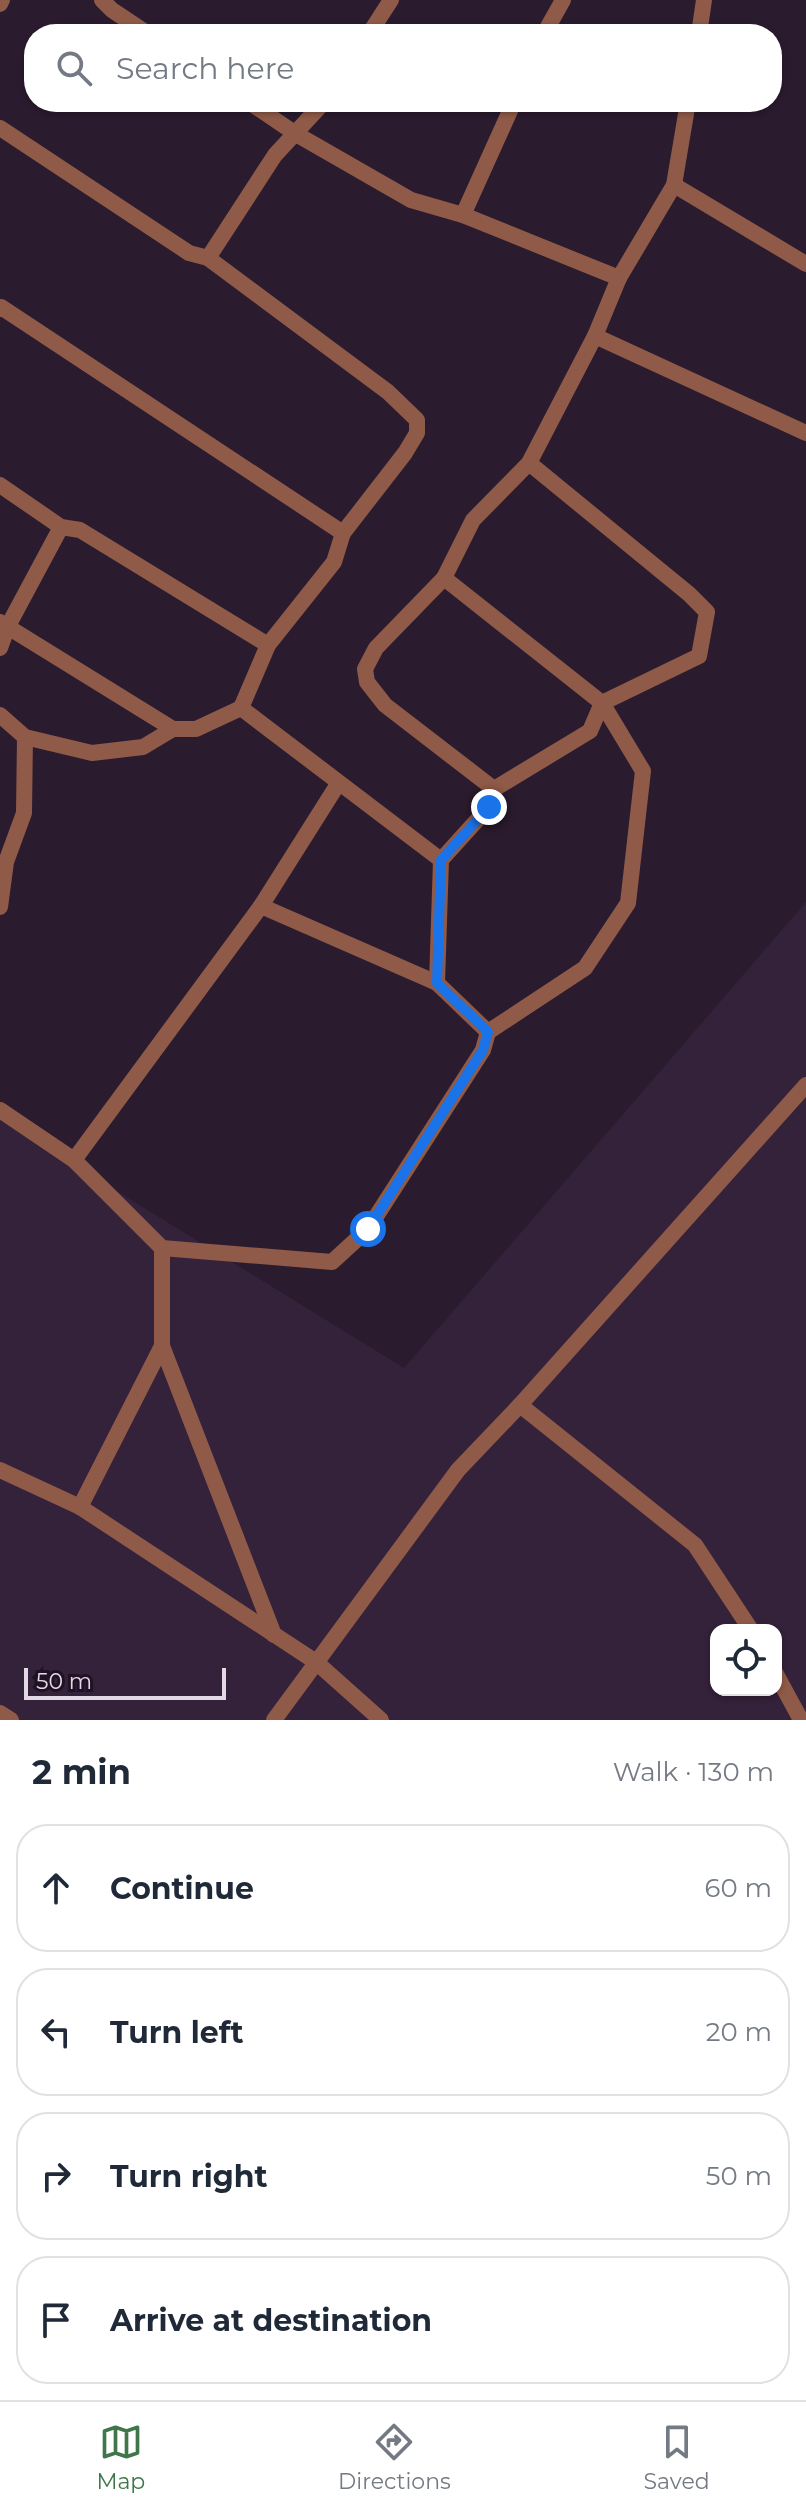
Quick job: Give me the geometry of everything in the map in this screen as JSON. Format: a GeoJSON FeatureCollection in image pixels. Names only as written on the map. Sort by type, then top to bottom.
{"type":"FeatureCollection","features":[{"type":"Feature","properties":{"kind":"street"},"geometry":{"type":"LineString","coordinates":[[102,0],[133,24]]}},
{"type":"Feature","properties":{"kind":"street"},"geometry":{"type":"LineString","coordinates":[[375,24],[391,0]]}},
{"type":"Feature","properties":{"kind":"street"},"geometry":{"type":"LineString","coordinates":[[550,24],[563,0]]}},
{"type":"Feature","properties":{"kind":"street"},"geometry":{"type":"LineString","coordinates":[[700,24],[704,0]]}},
{"type":"Feature","properties":{"kind":"street"},"geometry":{"type":"LineString","coordinates":[[264,112],[411,200],[463,215],[619,278]]}},
{"type":"Feature","properties":{"kind":"street"},"geometry":{"type":"LineString","coordinates":[[208,258],[275,155],[315,112]]}},
{"type":"Feature","properties":{"kind":"street"},"geometry":{"type":"LineString","coordinates":[[463,215],[509,112]]}},
{"type":"Feature","properties":{"kind":"street"},"geometry":{"type":"LineString","coordinates":[[494,789],[385,705],[367,682],[365,669],[376,648],[444,578],[473,520],[529,463],[595,336],[619,278],[674,185],[686,112]]}},
{"type":"Feature","properties":{"kind":"street"},"geometry":{"type":"LineString","coordinates":[[0,128],[189,253],[208,258],[388,392],[417,420],[417,433],[405,453],[343,533],[334,562],[268,645],[241,708],[196,729],[173,729],[143,747],[92,753],[25,737],[0,715]]}},
{"type":"Feature","properties":{"kind":"street"},"geometry":{"type":"LineString","coordinates":[[674,185],[806,264]]}},
{"type":"Feature","properties":{"kind":"street"},"geometry":{"type":"LineString","coordinates":[[0,309],[343,533]]}},
{"type":"Feature","properties":{"kind":"street"},"geometry":{"type":"LineString","coordinates":[[595,336],[806,433]]}},
{"type":"Feature","properties":{"kind":"street"},"geometry":{"type":"LineString","coordinates":[[437,983],[441,860],[489,807],[494,789],[590,731],[602,703],[699,656],[707,612],[529,463]]}},
{"type":"Feature","properties":{"kind":"street"},"geometry":{"type":"LineString","coordinates":[[0,485],[61,527],[80,530],[268,645]]}},
{"type":"Feature","properties":{"kind":"street"},"geometry":{"type":"LineString","coordinates":[[0,648],[4,624],[61,527]]}},
{"type":"Feature","properties":{"kind":"street"},"geometry":{"type":"LineString","coordinates":[[0,1110],[74,1160],[162,1248],[332,1262],[368,1229],[483,1050],[488,1032],[585,968],[628,903],[643,771],[602,703],[444,578]]}},
{"type":"Feature","properties":{"kind":"street"},"geometry":{"type":"LineString","coordinates":[[4,624],[173,729]]}},
{"type":"Feature","properties":{"kind":"street"},"geometry":{"type":"LineString","coordinates":[[241,708],[441,860]]}},
{"type":"Feature","properties":{"kind":"street"},"geometry":{"type":"LineString","coordinates":[[0,907],[6,862],[24,813],[25,737]]}},
{"type":"Feature","properties":{"kind":"street"},"geometry":{"type":"LineString","coordinates":[[74,1160],[261,906],[338,784]]}},
{"type":"Feature","properties":{"kind":"street"},"geometry":{"type":"LineString","coordinates":[[261,906],[437,983],[488,1032]]}},
{"type":"Feature","properties":{"kind":"street"},"geometry":{"type":"LineString","coordinates":[[274,1720],[458,1470],[520,1405],[806,1085]]}},
{"type":"Feature","properties":{"kind":"street"},"geometry":{"type":"LineString","coordinates":[[162,1248],[162,1346],[274,1635]]}},
{"type":"Feature","properties":{"kind":"street"},"geometry":{"type":"LineString","coordinates":[[80,1507],[162,1346]]}},
{"type":"Feature","properties":{"kind":"street"},"geometry":{"type":"LineString","coordinates":[[520,1405],[695,1545],[747,1624]]}},
{"type":"Feature","properties":{"kind":"street"},"geometry":{"type":"LineString","coordinates":[[0,1470],[80,1507],[316,1662],[381,1720]]}},
{"type":"Feature","properties":{"kind":"street"},"geometry":{"type":"LineString","coordinates":[[782,1685],[801,1720]]}},
{"type":"Feature","properties":{"kind":"street"},"geometry":{"type":"LineString","coordinates":[[0,1713],[11,1720]]}},
{"type":"Feature","properties":{"kind":"shaded area"},"geometry":{"type":"Polygon","coordinates":[[[806,902],[806,1720],[0,1720],[0,1119],[404,1368],[806,902]]]}},
{"type":"Feature","properties":{"kind":"route"},"geometry":{"type":"LineString","coordinates":[[368,1229],[483,1050],[488,1032],[437,983],[441,860],[489,807]]}}]}
